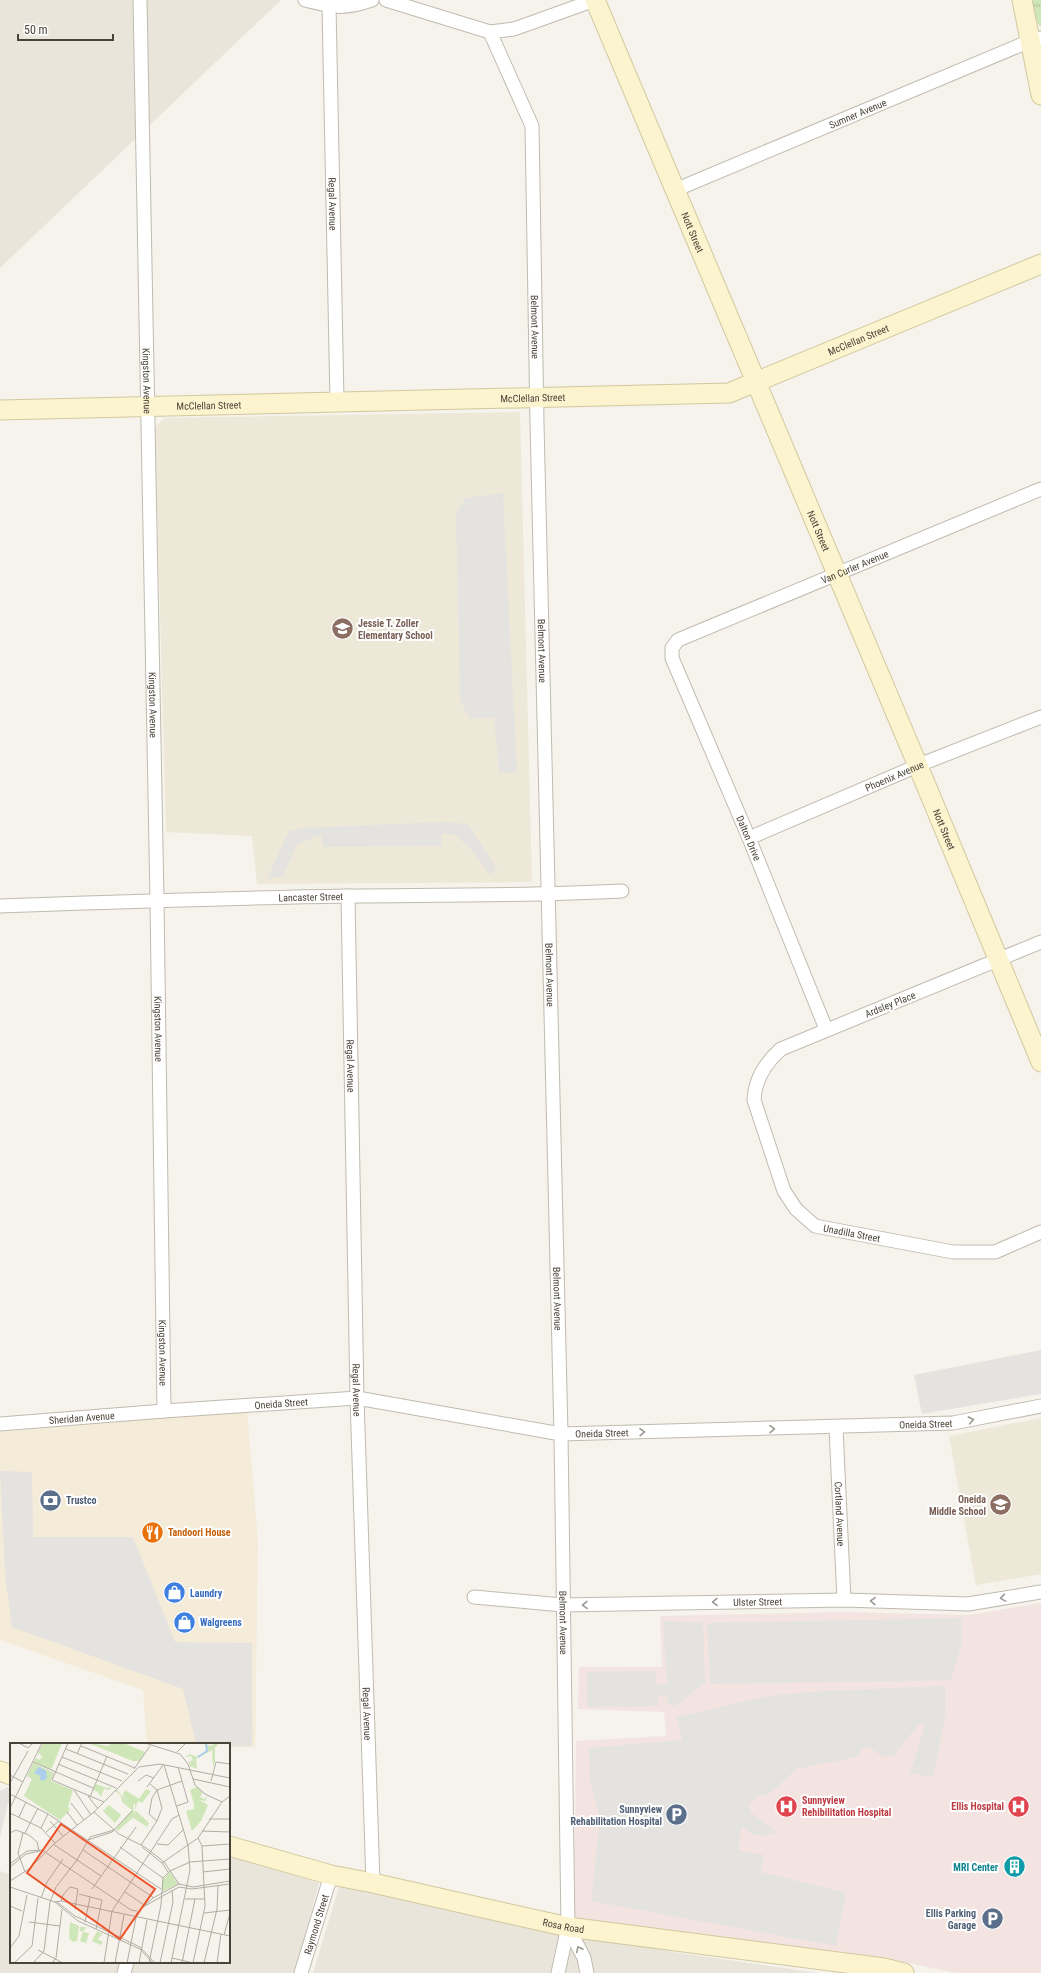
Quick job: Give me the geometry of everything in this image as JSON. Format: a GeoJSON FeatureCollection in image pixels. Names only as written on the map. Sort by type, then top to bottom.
{"type":"FeatureCollection","features":[{"type":"Feature","properties":{"kind":"street","name":"Kingston Avenue"},"geometry":{"type":"LineString","coordinates":[[140,0],[157,900],[164,1411]]}},
{"type":"Feature","properties":{"kind":"street"},"geometry":{"type":"LineString","coordinates":[[305,0],[328,6],[352,7],[372,0]]}},
{"type":"Feature","properties":{"kind":"street"},"geometry":{"type":"LineString","coordinates":[[386,0],[490,32],[514,29],[595,0]]}},
{"type":"Feature","properties":{"kind":"street","name":"Nott Street"},"geometry":{"type":"LineString","coordinates":[[595,0],[918,766],[1041,1062]]}},
{"type":"Feature","properties":{"kind":"street"},"geometry":{"type":"LineString","coordinates":[[1022,0],[1035,40],[1041,95]]}},
{"type":"Feature","properties":{"kind":"street","name":"Regal Avenue"},"geometry":{"type":"LineString","coordinates":[[328,6],[337,401]]}},
{"type":"Feature","properties":{"kind":"street","name":"Belmont Avenue"},"geometry":{"type":"LineString","coordinates":[[490,32],[532,126],[536,398],[561,1434],[562,1605],[568,1927]]}},
{"type":"Feature","properties":{"kind":"street","name":"Sumner Avenue"},"geometry":{"type":"LineString","coordinates":[[675,190],[1035,40]]}},
{"type":"Feature","properties":{"kind":"street","name":"McClellan Street"},"geometry":{"type":"LineString","coordinates":[[0,410],[337,401],[729,394],[1041,264]]}},
{"type":"Feature","properties":{"kind":"street","name":"Van Curler Avenue"},"geometry":{"type":"LineString","coordinates":[[672,648],[678,640],[1041,489]]}},
{"type":"Feature","properties":{"kind":"street","name":"Dalton Drive"},"geometry":{"type":"LineString","coordinates":[[672,648],[672,658],[749,838],[826,1029]]}},
{"type":"Feature","properties":{"kind":"street","name":"Phoenix Avenue"},"geometry":{"type":"LineString","coordinates":[[749,838],[918,766],[1041,717]]}},
{"type":"Feature","properties":{"kind":"street","name":"Lancaster Street"},"geometry":{"type":"LineString","coordinates":[[0,906],[157,900],[348,896],[548,895],[622,891]]}},
{"type":"Feature","properties":{"kind":"street","name":"Regal Avenue"},"geometry":{"type":"LineString","coordinates":[[348,896],[357,1398],[373,1883]]}},
{"type":"Feature","properties":{"kind":"street","name":"Ardsley Place"},"geometry":{"type":"LineString","coordinates":[[755,1086],[769,1060],[781,1049],[826,1029],[1041,942]]}},
{"type":"Feature","properties":{"kind":"street","name":"Unadilla Street"},"geometry":{"type":"LineString","coordinates":[[755,1086],[754,1100],[784,1191],[796,1209],[815,1226],[953,1252],[995,1252],[1041,1232]]}},
{"type":"Feature","properties":{"kind":"street","name":"Oneida Street"},"geometry":{"type":"LineString","coordinates":[[164,1411],[357,1398],[561,1434],[836,1428],[954,1423],[1041,1406]]}},
{"type":"Feature","properties":{"kind":"street","name":"Sheridan Avenue"},"geometry":{"type":"LineString","coordinates":[[0,1424],[164,1411]]}},
{"type":"Feature","properties":{"kind":"street","name":"Cortland Avenue"},"geometry":{"type":"LineString","coordinates":[[836,1428],[844,1600]]}},
{"type":"Feature","properties":{"kind":"street","name":"Ulster Street"},"geometry":{"type":"LineString","coordinates":[[474,1597],[562,1605],[844,1600],[968,1604],[1041,1592]]}},
{"type":"Feature","properties":{"kind":"street"},"geometry":{"type":"LineString","coordinates":[[0,1771],[10,1775]]}},
{"type":"Feature","properties":{"kind":"street","name":"Rosa Road"},"geometry":{"type":"LineString","coordinates":[[230,1846],[331,1876],[373,1883],[568,1927],[884,1968],[904,1973]]}},
{"type":"Feature","properties":{"kind":"street","name":"Raymond Street"},"geometry":{"type":"LineString","coordinates":[[301,1973],[331,1876]]}},
{"type":"Feature","properties":{"kind":"street"},"geometry":{"type":"LineString","coordinates":[[558,1973],[568,1927]]}},
{"type":"Feature","properties":{"kind":"street"},"geometry":{"type":"LineString","coordinates":[[568,1927],[584,1958],[587,1973]]}},
{"type":"Feature","properties":{"kind":"street"},"geometry":{"type":"LineString","coordinates":[[124,1973],[127,1963]]}},
{"type":"Feature","properties":{"kind":"shaded area"},"geometry":{"type":"Polygon","coordinates":[[[0,0],[281,0],[0,268],[0,0]]]}},
{"type":"Feature","properties":{"kind":"shaded area","name":"Jessie T. Zoller Elementary School"},"geometry":{"type":"Polygon","coordinates":[[[520,412],[532,882],[257,884],[252,836],[166,832],[155,427],[165,418],[520,412]]]}},
{"type":"Feature","properties":{"kind":"shaded area"},"geometry":{"type":"Polygon","coordinates":[[[503,493],[517,773],[499,773],[494,717],[470,719],[460,700],[456,513],[466,498],[503,493]]]}},
{"type":"Feature","properties":{"kind":"shaded area"},"geometry":{"type":"Polygon","coordinates":[[[444,822],[468,824],[497,869],[490,875],[468,846],[453,834],[442,834],[442,846],[324,847],[321,835],[297,844],[283,876],[267,879],[289,831],[300,828],[444,822]]]}},
{"type":"Feature","properties":{"kind":"shaded area"},"geometry":{"type":"Polygon","coordinates":[[[1041,1350],[1041,1394],[922,1414],[914,1375],[1041,1350]]]}},
{"type":"Feature","properties":{"kind":"shaded area"},"geometry":{"type":"Polygon","coordinates":[[[247,1411],[258,1541],[255,1747],[230,1747],[230,1743],[147,1743],[143,1690],[0,1640],[0,1432],[247,1411]]]}},
{"type":"Feature","properties":{"kind":"shaded area","name":"Oneida Middle School"},"geometry":{"type":"Polygon","coordinates":[[[1041,1418],[1041,1574],[976,1585],[949,1436],[1041,1418]]]}},
{"type":"Feature","properties":{"kind":"shaded area"},"geometry":{"type":"Polygon","coordinates":[[[0,1471],[32,1472],[33,1537],[133,1537],[175,1642],[252,1643],[252,1746],[230,1746],[230,1743],[196,1743],[183,1689],[12,1627],[5,1574],[0,1471]]]}},
{"type":"Feature","properties":{"kind":"shaded area","name":"Sunnyview Rehibilitation Hospital"},"geometry":{"type":"Polygon","coordinates":[[[1041,1603],[1041,1973],[956,1973],[885,1958],[574,1919],[576,1741],[666,1736],[664,1712],[578,1709],[579,1667],[662,1667],[660,1616],[843,1612],[969,1615],[1041,1603]]]}},
{"type":"Feature","properties":{"kind":"shaded area"},"geometry":{"type":"Polygon","coordinates":[[[961,1618],[962,1643],[951,1680],[710,1684],[707,1623],[961,1618]]]}},
{"type":"Feature","properties":{"kind":"shaded area"},"geometry":{"type":"Polygon","coordinates":[[[663,1621],[703,1623],[705,1683],[675,1706],[668,1705],[667,1696],[658,1695],[658,1706],[587,1707],[587,1672],[656,1671],[656,1685],[667,1684],[663,1621]]]}},
{"type":"Feature","properties":{"kind":"shaded area","name":"Sunnyview Rehabilitation Hospital"},"geometry":{"type":"Polygon","coordinates":[[[945,1686],[945,1718],[933,1777],[910,1773],[925,1725],[918,1725],[894,1755],[883,1757],[869,1747],[861,1750],[856,1757],[796,1769],[771,1793],[757,1797],[748,1804],[751,1812],[776,1832],[761,1836],[750,1833],[742,1826],[738,1850],[764,1855],[761,1872],[846,1893],[836,1946],[591,1901],[600,1819],[590,1781],[589,1748],[682,1740],[677,1717],[768,1696],[823,1691],[945,1686]]]}},
{"type":"Feature","properties":{"kind":"shaded area"},"geometry":{"type":"Polygon","coordinates":[[[7,1787],[10,1788],[10,1804],[8,1803],[0,1838],[0,1791],[7,1787]]]}},
{"type":"Feature","properties":{"kind":"shaded area"},"geometry":{"type":"Polygon","coordinates":[[[230,1856],[319,1883],[295,1973],[0,1973],[0,1871],[10,1875],[10,1963],[230,1963],[230,1856]]]}},
{"type":"Feature","properties":{"kind":"shaded area"},"geometry":{"type":"Polygon","coordinates":[[[339,1887],[673,1952],[819,1973],[313,1973],[339,1887]]]}},
{"type":"Feature","properties":{"kind":"green space"},"geometry":{"type":"Polygon","coordinates":[[[1030,0],[1041,0],[1041,27],[1035,20],[1030,0]]]}},
{"type":"Feature","properties":{"kind":"place","name":"Jessie T. Zoller Elementary School"},"geometry":{"type":"Point","coordinates":[343,629]}},
{"type":"Feature","properties":{"kind":"place","name":"Trustco"},"geometry":{"type":"Point","coordinates":[51,1500]}},
{"type":"Feature","properties":{"kind":"place","name":"Oneida Middle School"},"geometry":{"type":"Point","coordinates":[1001,1505]}},
{"type":"Feature","properties":{"kind":"place","name":"Tandoori House"},"geometry":{"type":"Point","coordinates":[152,1532]}},
{"type":"Feature","properties":{"kind":"place","name":"Laundry"},"geometry":{"type":"Point","coordinates":[174,1593]}},
{"type":"Feature","properties":{"kind":"place","name":"Walgreens"},"geometry":{"type":"Point","coordinates":[184,1622]}},
{"type":"Feature","properties":{"kind":"place","name":"Sunnyview Rehibilitation Hospital"},"geometry":{"type":"Point","coordinates":[786,1806]}},
{"type":"Feature","properties":{"kind":"place","name":"Ellis Hospital"},"geometry":{"type":"Point","coordinates":[1019,1806]}},
{"type":"Feature","properties":{"kind":"place","name":"Sunnyview Rehabilitation Hospital"},"geometry":{"type":"Point","coordinates":[677,1815]}},
{"type":"Feature","properties":{"kind":"place","name":"MRI Center"},"geometry":{"type":"Point","coordinates":[1014,1867]}},
{"type":"Feature","properties":{"kind":"place","name":"Ellis Parking Garage"},"geometry":{"type":"Point","coordinates":[992,1919]}}]}
